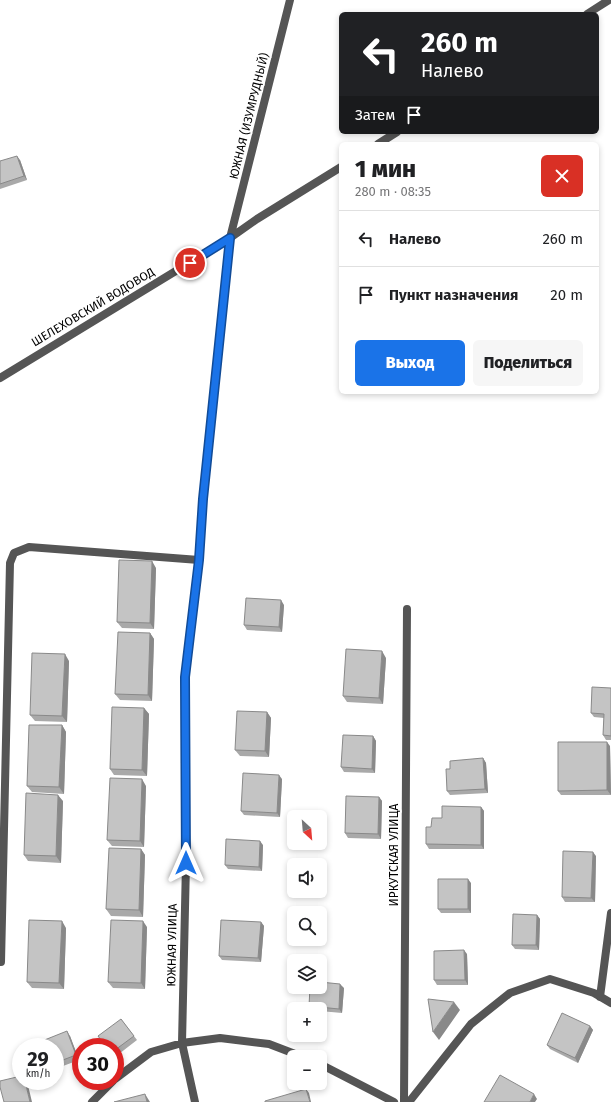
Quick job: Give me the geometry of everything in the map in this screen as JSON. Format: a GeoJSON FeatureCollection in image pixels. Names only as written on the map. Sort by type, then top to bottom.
{"type":"FeatureCollection","features":[{"type":"Feature","properties":{"kind":"street","name":"ЮЖНАЯ (ИЗУМРУДНЫЙ)"},"geometry":{"type":"LineString","coordinates":[[230,238],[290,0]]}},
{"type":"Feature","properties":{"kind":"street"},"geometry":{"type":"LineString","coordinates":[[590,12],[609,0]]}},
{"type":"Feature","properties":{"kind":"street"},"geometry":{"type":"LineString","coordinates":[[381,142],[394,134]]}},
{"type":"Feature","properties":{"kind":"street","name":"ШЕЛЕХОВСКИЙ ВОДОВОД"},"geometry":{"type":"LineString","coordinates":[[0,378],[230,238],[257,219],[339,168]]}},
{"type":"Feature","properties":{"kind":"street","name":"ЮЖНАЯ УЛИЦА"},"geometry":{"type":"LineString","coordinates":[[195,1102],[182,1043],[186,863],[185,677],[199,560],[203,499],[230,238]]}},
{"type":"Feature","properties":{"kind":"street"},"geometry":{"type":"LineString","coordinates":[[1,962],[10,563],[14,553],[29,547],[199,560]]}},
{"type":"Feature","properties":{"kind":"street","name":"ИРКУТСКАЯ УЛИЦА"},"geometry":{"type":"LineString","coordinates":[[404,1102],[407,609]]}},
{"type":"Feature","properties":{"kind":"street"},"geometry":{"type":"LineString","coordinates":[[600,996],[611,912]]}},
{"type":"Feature","properties":{"kind":"street"},"geometry":{"type":"LineString","coordinates":[[409,1102],[471,1024],[510,994],[550,979],[594,993],[611,1003]]}},
{"type":"Feature","properties":{"kind":"street"},"geometry":{"type":"LineString","coordinates":[[124,1072],[151,1052],[182,1043],[220,1038],[269,1044],[287,1051]]}},
{"type":"Feature","properties":{"kind":"street"},"geometry":{"type":"LineString","coordinates":[[327,1068],[394,1102]]}},
{"type":"Feature","properties":{"kind":"street"},"geometry":{"type":"LineString","coordinates":[[92,1102],[104,1090]]}},
{"type":"Feature","properties":{"kind":"building"},"geometry":{"type":"Polygon","coordinates":[[[17,156],[24,176],[0,184],[0,161],[17,156]]]}},
{"type":"Feature","properties":{"kind":"building"},"geometry":{"type":"Polygon","coordinates":[[[119,560],[152,561],[150,623],[117,622],[119,560]]]}},
{"type":"Feature","properties":{"kind":"building"},"geometry":{"type":"Polygon","coordinates":[[[246,598],[281,600],[279,627],[244,625],[246,598]]]}},
{"type":"Feature","properties":{"kind":"building"},"geometry":{"type":"Polygon","coordinates":[[[118,632],[150,633],[148,695],[115,694],[118,632]]]}},
{"type":"Feature","properties":{"kind":"building"},"geometry":{"type":"Polygon","coordinates":[[[346,649],[382,651],[379,698],[343,696],[346,649]]]}},
{"type":"Feature","properties":{"kind":"building"},"geometry":{"type":"Polygon","coordinates":[[[32,653],[65,654],[62,716],[30,715],[32,653]]]}},
{"type":"Feature","properties":{"kind":"building"},"geometry":{"type":"Polygon","coordinates":[[[592,687],[611,688],[611,736],[603,735],[604,714],[591,713],[592,687]]]}},
{"type":"Feature","properties":{"kind":"building"},"geometry":{"type":"Polygon","coordinates":[[[112,707],[144,708],[142,770],[110,769],[112,707]]]}},
{"type":"Feature","properties":{"kind":"building"},"geometry":{"type":"Polygon","coordinates":[[[237,711],[267,712],[265,751],[235,750],[237,711]]]}},
{"type":"Feature","properties":{"kind":"building"},"geometry":{"type":"Polygon","coordinates":[[[29,725],[62,725],[59,787],[27,786],[29,725]]]}},
{"type":"Feature","properties":{"kind":"building"},"geometry":{"type":"Polygon","coordinates":[[[343,735],[373,736],[372,769],[341,767],[343,735]]]}},
{"type":"Feature","properties":{"kind":"building"},"geometry":{"type":"Polygon","coordinates":[[[558,742],[607,742],[607,790],[558,791],[558,742]]]}},
{"type":"Feature","properties":{"kind":"building"},"geometry":{"type":"Polygon","coordinates":[[[483,758],[485,789],[447,791],[446,769],[450,769],[450,761],[483,758]]]}},
{"type":"Feature","properties":{"kind":"building"},"geometry":{"type":"Polygon","coordinates":[[[243,773],[279,775],[277,813],[241,811],[243,773]]]}},
{"type":"Feature","properties":{"kind":"building"},"geometry":{"type":"Polygon","coordinates":[[[110,778],[142,779],[140,841],[107,840],[110,778]]]}},
{"type":"Feature","properties":{"kind":"building"},"geometry":{"type":"Polygon","coordinates":[[[26,793],[58,795],[56,856],[24,855],[26,793]]]}},
{"type":"Feature","properties":{"kind":"building"},"geometry":{"type":"Polygon","coordinates":[[[346,796],[379,797],[378,834],[345,833],[346,796]]]}},
{"type":"Feature","properties":{"kind":"building"},"geometry":{"type":"Polygon","coordinates":[[[442,806],[481,807],[481,845],[426,844],[426,827],[431,827],[432,818],[442,818],[442,806]]]}},
{"type":"Feature","properties":{"kind":"building"},"geometry":{"type":"Polygon","coordinates":[[[226,839],[260,841],[259,867],[225,865],[226,839]]]}},
{"type":"Feature","properties":{"kind":"building"},"geometry":{"type":"Polygon","coordinates":[[[109,848],[141,849],[139,910],[106,909],[109,848]]]}},
{"type":"Feature","properties":{"kind":"building"},"geometry":{"type":"Polygon","coordinates":[[[563,851],[593,852],[591,898],[562,897],[563,851]]]}},
{"type":"Feature","properties":{"kind":"building"},"geometry":{"type":"Polygon","coordinates":[[[438,879],[468,879],[468,909],[438,909],[438,879]]]}},
{"type":"Feature","properties":{"kind":"building"},"geometry":{"type":"Polygon","coordinates":[[[513,914],[537,915],[536,945],[512,945],[513,914]]]}},
{"type":"Feature","properties":{"kind":"building"},"geometry":{"type":"Polygon","coordinates":[[[29,920],[62,921],[59,983],[27,982],[29,920]]]}},
{"type":"Feature","properties":{"kind":"building"},"geometry":{"type":"Polygon","coordinates":[[[111,920],[143,921],[141,983],[108,982],[111,920]]]}},
{"type":"Feature","properties":{"kind":"building"},"geometry":{"type":"Polygon","coordinates":[[[221,920],[261,922],[258,958],[219,956],[221,920]]]}},
{"type":"Feature","properties":{"kind":"building"},"geometry":{"type":"Polygon","coordinates":[[[464,950],[465,980],[434,980],[434,951],[464,950]]]}},
{"type":"Feature","properties":{"kind":"building"},"geometry":{"type":"Polygon","coordinates":[[[327,983],[340,984],[339,1009],[327,1008],[327,1002],[309,1002],[310,994],[327,994],[327,983]]]}},
{"type":"Feature","properties":{"kind":"building"},"geometry":{"type":"Polygon","coordinates":[[[428,999],[454,1002],[433,1032],[428,999]]]}},
{"type":"Feature","properties":{"kind":"building"},"geometry":{"type":"Polygon","coordinates":[[[562,1013],[590,1026],[575,1058],[547,1045],[562,1013]]]}},
{"type":"Feature","properties":{"kind":"building"},"geometry":{"type":"Polygon","coordinates":[[[121,1019],[134,1036],[124,1043],[124,1038],[99,1038],[98,1036],[121,1019]]]}},
{"type":"Feature","properties":{"kind":"building"},"geometry":{"type":"Polygon","coordinates":[[[67,1031],[72,1044],[72,1057],[64,1060],[64,1038],[50,1038],[67,1031]]]}},
{"type":"Feature","properties":{"kind":"building"},"geometry":{"type":"Polygon","coordinates":[[[500,1075],[534,1094],[530,1102],[484,1102],[500,1075]]]}},
{"type":"Feature","properties":{"kind":"building"},"geometry":{"type":"Polygon","coordinates":[[[12,1078],[12,1090],[27,1090],[30,1102],[4,1102],[0,1081],[12,1078]]]}},
{"type":"Feature","properties":{"kind":"building"},"geometry":{"type":"Polygon","coordinates":[[[306,1090],[310,1102],[265,1102],[306,1090]]]}},
{"type":"Feature","properties":{"kind":"building"},"geometry":{"type":"Polygon","coordinates":[[[145,1094],[147,1102],[114,1102],[145,1094]]]}},
{"type":"Feature","properties":{"kind":"route"},"geometry":{"type":"LineString","coordinates":[[186,863],[185,677],[199,560],[203,499],[230,238],[190,263]]}}]}
